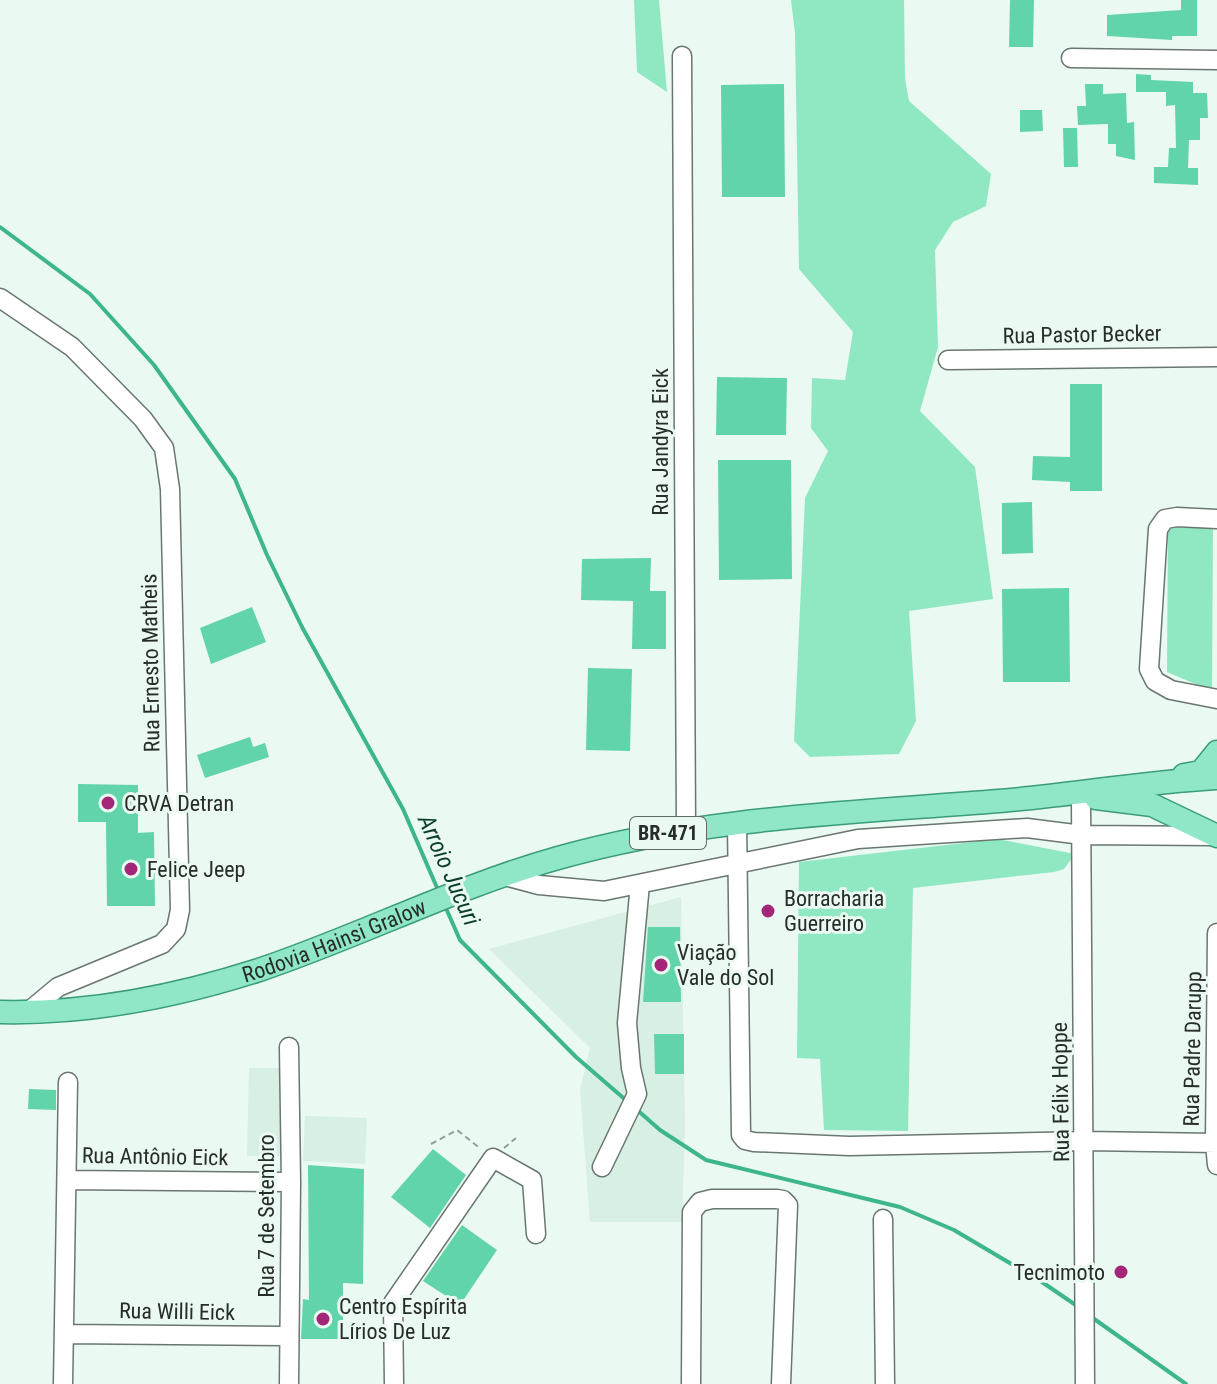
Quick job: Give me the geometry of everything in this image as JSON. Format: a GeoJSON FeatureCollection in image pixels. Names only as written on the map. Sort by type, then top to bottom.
{"type":"FeatureCollection","features":[{"type":"Feature","properties":{"kind":"main road"},"geometry":{"type":"LineString","coordinates":[[1142,783],[1201,772],[1217,752]]}},
{"type":"Feature","properties":{"kind":"main road","name":"Rodovia Hainsi Gralow"},"geometry":{"type":"LineString","coordinates":[[0,1012],[93,1007],[176,994],[262,969],[461,891],[558,858],[686,829],[1217,778]]}},
{"type":"Feature","properties":{"kind":"main road","name":"Rodovia Hainsi Gralow"},"geometry":{"type":"LineString","coordinates":[[1044,797],[1088,799],[1217,793]]}},
{"type":"Feature","properties":{"kind":"main road"},"geometry":{"type":"LineString","coordinates":[[1088,799],[1152,805],[1217,836]]}},
{"type":"Feature","properties":{"kind":"street","name":"Rua Jandyra Eick"},"geometry":{"type":"LineString","coordinates":[[682,56],[686,829]]}},
{"type":"Feature","properties":{"kind":"street"},"geometry":{"type":"LineString","coordinates":[[1071,58],[1217,60]]}},
{"type":"Feature","properties":{"kind":"street","name":"Rua Ernesto Matheis"},"geometry":{"type":"LineString","coordinates":[[0,298],[72,347],[153,429],[168,461],[170,489],[180,910],[176,929],[162,944],[58,987],[28,1012]]}},
{"type":"Feature","properties":{"kind":"street","name":"Rua Pastor Becker"},"geometry":{"type":"LineString","coordinates":[[948,360],[1217,357]]}},
{"type":"Feature","properties":{"kind":"street"},"geometry":{"type":"LineString","coordinates":[[1217,519],[1165,519],[1158,529],[1149,669],[1155,681],[1171,690],[1217,699]]}},
{"type":"Feature","properties":{"kind":"street","name":"Rua Félix Hoppe"},"geometry":{"type":"LineString","coordinates":[[1085,1384],[1082,835],[1088,799]]}},
{"type":"Feature","properties":{"kind":"street"},"geometry":{"type":"LineString","coordinates":[[737,822],[741,1135],[745,1140],[849,1146],[1085,1141],[1216,1143]]}},
{"type":"Feature","properties":{"kind":"street"},"geometry":{"type":"LineString","coordinates":[[505,876],[566,889],[604,891],[858,839],[1027,828],[1082,835],[1217,836]]}},
{"type":"Feature","properties":{"kind":"street"},"geometry":{"type":"LineString","coordinates":[[602,1167],[637,1094],[627,1023],[640,884]]}},
{"type":"Feature","properties":{"kind":"street","name":"Rua Padre Darupp"},"geometry":{"type":"LineString","coordinates":[[1217,933],[1217,1165]]}},
{"type":"Feature","properties":{"kind":"street","name":"Rua 7 de Setembro"},"geometry":{"type":"LineString","coordinates":[[289,1047],[289,1384]]}},
{"type":"Feature","properties":{"kind":"street"},"geometry":{"type":"LineString","coordinates":[[63,1384],[68,1082]]}},
{"type":"Feature","properties":{"kind":"street"},"geometry":{"type":"LineString","coordinates":[[394,1384],[393,1303],[493,1158],[532,1180],[536,1234]]}},
{"type":"Feature","properties":{"kind":"street","name":"Rua Antônio Eick"},"geometry":{"type":"LineString","coordinates":[[67,1180],[291,1182]]}},
{"type":"Feature","properties":{"kind":"street"},"geometry":{"type":"LineString","coordinates":[[691,1384],[692,1212],[700,1202],[738,1199],[777,1199],[788,1205],[781,1384]]}},
{"type":"Feature","properties":{"kind":"street"},"geometry":{"type":"LineString","coordinates":[[883,1219],[885,1384]]}},
{"type":"Feature","properties":{"kind":"street","name":"Rua Willi Eick"},"geometry":{"type":"LineString","coordinates":[[65,1334],[289,1336]]}},
{"type":"Feature","properties":{"kind":"path"},"geometry":{"type":"LineString","coordinates":[[431,1144],[457,1130],[493,1158]]}},
{"type":"Feature","properties":{"kind":"shaded area"},"geometry":{"type":"Polygon","coordinates":[[[681,897],[685,1127],[682,1222],[590,1222],[580,1090],[590,1048],[489,949],[681,897]]]}},
{"type":"Feature","properties":{"kind":"shaded area"},"geometry":{"type":"Polygon","coordinates":[[[249,1068],[280,1068],[282,1156],[247,1156],[249,1068]]]}},
{"type":"Feature","properties":{"kind":"shaded area"},"geometry":{"type":"Polygon","coordinates":[[[305,1116],[367,1118],[365,1164],[303,1161],[305,1116]]]}},
{"type":"Feature","properties":{"kind":"green space"},"geometry":{"type":"Polygon","coordinates":[[[634,0],[659,0],[667,92],[637,72],[634,0]]]}},
{"type":"Feature","properties":{"kind":"green space"},"geometry":{"type":"Polygon","coordinates":[[[791,0],[904,0],[905,79],[909,101],[991,174],[986,206],[953,222],[935,250],[938,347],[920,411],[975,467],[993,599],[909,611],[916,721],[899,754],[810,757],[794,741],[805,498],[828,451],[811,428],[812,378],[845,380],[853,332],[799,269],[795,33],[791,0]]]}},
{"type":"Feature","properties":{"kind":"green space"},"geometry":{"type":"Polygon","coordinates":[[[1213,523],[1212,691],[1167,672],[1168,524],[1213,523]]]}},
{"type":"Feature","properties":{"kind":"green space"},"geometry":{"type":"Polygon","coordinates":[[[998,839],[1075,854],[1064,869],[1054,872],[913,888],[908,1131],[824,1130],[820,1059],[797,1058],[799,862],[998,839]]]}},
{"type":"Feature","properties":{"kind":"building"},"geometry":{"type":"Polygon","coordinates":[[[1010,0],[1034,0],[1033,47],[1009,47],[1010,0]]]}},
{"type":"Feature","properties":{"kind":"building"},"geometry":{"type":"Polygon","coordinates":[[[1181,0],[1197,0],[1197,36],[1172,36],[1172,40],[1107,36],[1107,15],[1181,10],[1181,0]]]}},
{"type":"Feature","properties":{"kind":"building"},"geometry":{"type":"Polygon","coordinates":[[[1136,74],[1151,75],[1151,80],[1193,82],[1193,93],[1207,93],[1208,118],[1200,118],[1200,140],[1189,140],[1188,168],[1198,168],[1198,185],[1154,183],[1154,167],[1168,167],[1169,148],[1176,148],[1175,105],[1166,106],[1166,92],[1136,92],[1136,74]]]}},
{"type":"Feature","properties":{"kind":"building"},"geometry":{"type":"Polygon","coordinates":[[[784,84],[785,197],[722,197],[721,85],[784,84]]]}},
{"type":"Feature","properties":{"kind":"building"},"geometry":{"type":"Polygon","coordinates":[[[1085,84],[1103,84],[1103,94],[1126,93],[1127,123],[1134,122],[1135,160],[1116,156],[1116,144],[1108,144],[1108,124],[1078,125],[1077,106],[1086,106],[1085,84]]]}},
{"type":"Feature","properties":{"kind":"building"},"geometry":{"type":"Polygon","coordinates":[[[1020,110],[1042,110],[1043,131],[1020,132],[1020,110]]]}},
{"type":"Feature","properties":{"kind":"building"},"geometry":{"type":"Polygon","coordinates":[[[1063,128],[1077,128],[1078,167],[1064,167],[1063,128]]]}},
{"type":"Feature","properties":{"kind":"building"},"geometry":{"type":"Polygon","coordinates":[[[717,377],[787,378],[786,435],[716,435],[717,377]]]}},
{"type":"Feature","properties":{"kind":"building"},"geometry":{"type":"Polygon","coordinates":[[[1070,384],[1102,384],[1102,491],[1070,491],[1070,482],[1032,480],[1033,456],[1070,457],[1070,384]]]}},
{"type":"Feature","properties":{"kind":"building"},"geometry":{"type":"Polygon","coordinates":[[[718,460],[791,460],[792,579],[719,580],[718,460]]]}},
{"type":"Feature","properties":{"kind":"building"},"geometry":{"type":"Polygon","coordinates":[[[1032,502],[1033,553],[1002,554],[1002,503],[1032,502]]]}},
{"type":"Feature","properties":{"kind":"building"},"geometry":{"type":"Polygon","coordinates":[[[651,558],[650,591],[666,591],[666,649],[632,649],[633,601],[581,600],[582,559],[651,558]]]}},
{"type":"Feature","properties":{"kind":"building"},"geometry":{"type":"Polygon","coordinates":[[[1069,588],[1070,682],[1003,682],[1002,589],[1069,588]]]}},
{"type":"Feature","properties":{"kind":"building"},"geometry":{"type":"Polygon","coordinates":[[[252,607],[266,642],[211,664],[200,628],[252,607]]]}},
{"type":"Feature","properties":{"kind":"building"},"geometry":{"type":"Polygon","coordinates":[[[588,668],[632,669],[630,751],[586,750],[588,668]]]}},
{"type":"Feature","properties":{"kind":"building"},"geometry":{"type":"Polygon","coordinates":[[[250,737],[253,747],[265,743],[269,757],[205,778],[197,755],[250,737]]]}},
{"type":"Feature","properties":{"kind":"building"},"geometry":{"type":"Polygon","coordinates":[[[78,784],[138,785],[138,833],[154,832],[155,906],[107,906],[106,822],[78,822],[78,784]]]}},
{"type":"Feature","properties":{"kind":"building","name":"Viação Vale do Sol"},"geometry":{"type":"Polygon","coordinates":[[[648,927],[680,927],[681,1002],[643,1002],[648,927]]]}},
{"type":"Feature","properties":{"kind":"building"},"geometry":{"type":"Polygon","coordinates":[[[654,1034],[684,1034],[684,1074],[655,1074],[654,1034]]]}},
{"type":"Feature","properties":{"kind":"building"},"geometry":{"type":"Polygon","coordinates":[[[29,1089],[56,1090],[56,1110],[28,1109],[29,1089]]]}},
{"type":"Feature","properties":{"kind":"building"},"geometry":{"type":"Polygon","coordinates":[[[433,1149],[466,1175],[430,1228],[391,1197],[433,1149]]]}},
{"type":"Feature","properties":{"kind":"building"},"geometry":{"type":"Polygon","coordinates":[[[308,1165],[364,1169],[363,1284],[343,1283],[343,1339],[301,1339],[303,1299],[309,1300],[308,1165]]]}},
{"type":"Feature","properties":{"kind":"building"},"geometry":{"type":"Polygon","coordinates":[[[462,1225],[497,1250],[460,1305],[423,1281],[462,1225]]]}},
{"type":"Feature","properties":{"kind":"waterway","name":"Arroio Jucuri"},"geometry":{"type":"LineString","coordinates":[[0,227],[90,294],[154,365],[235,479],[302,627],[403,809],[438,890]]}},
{"type":"Feature","properties":{"kind":"waterway","name":"Arroio Jucuri"},"geometry":{"type":"LineString","coordinates":[[445,906],[460,940],[576,1057],[628,1102]]}},
{"type":"Feature","properties":{"kind":"waterway","name":"Arroio Jucuri"},"geometry":{"type":"LineString","coordinates":[[635,1108],[660,1130],[706,1160],[900,1207],[954,1230],[1080,1308]]}},
{"type":"Feature","properties":{"kind":"waterway","name":"Arroio Jucuri"},"geometry":{"type":"LineString","coordinates":[[1090,1316],[1186,1384]]}},
{"type":"Feature","properties":{"kind":"place","name":"CRVA Detran"},"geometry":{"type":"Point","coordinates":[108,803]}},
{"type":"Feature","properties":{"kind":"place","name":"Felice Jeep"},"geometry":{"type":"Point","coordinates":[131,869]}},
{"type":"Feature","properties":{"kind":"place","name":"Borracharia Guerreiro"},"geometry":{"type":"Point","coordinates":[768,911]}},
{"type":"Feature","properties":{"kind":"place","name":"Viação Vale do Sol"},"geometry":{"type":"Point","coordinates":[661,965]}},
{"type":"Feature","properties":{"kind":"place","name":"Tecnimoto"},"geometry":{"type":"Point","coordinates":[1121,1272]}},
{"type":"Feature","properties":{"kind":"place","name":"Centro Espírita Lírios De Luz"},"geometry":{"type":"Point","coordinates":[323,1319]}}]}
